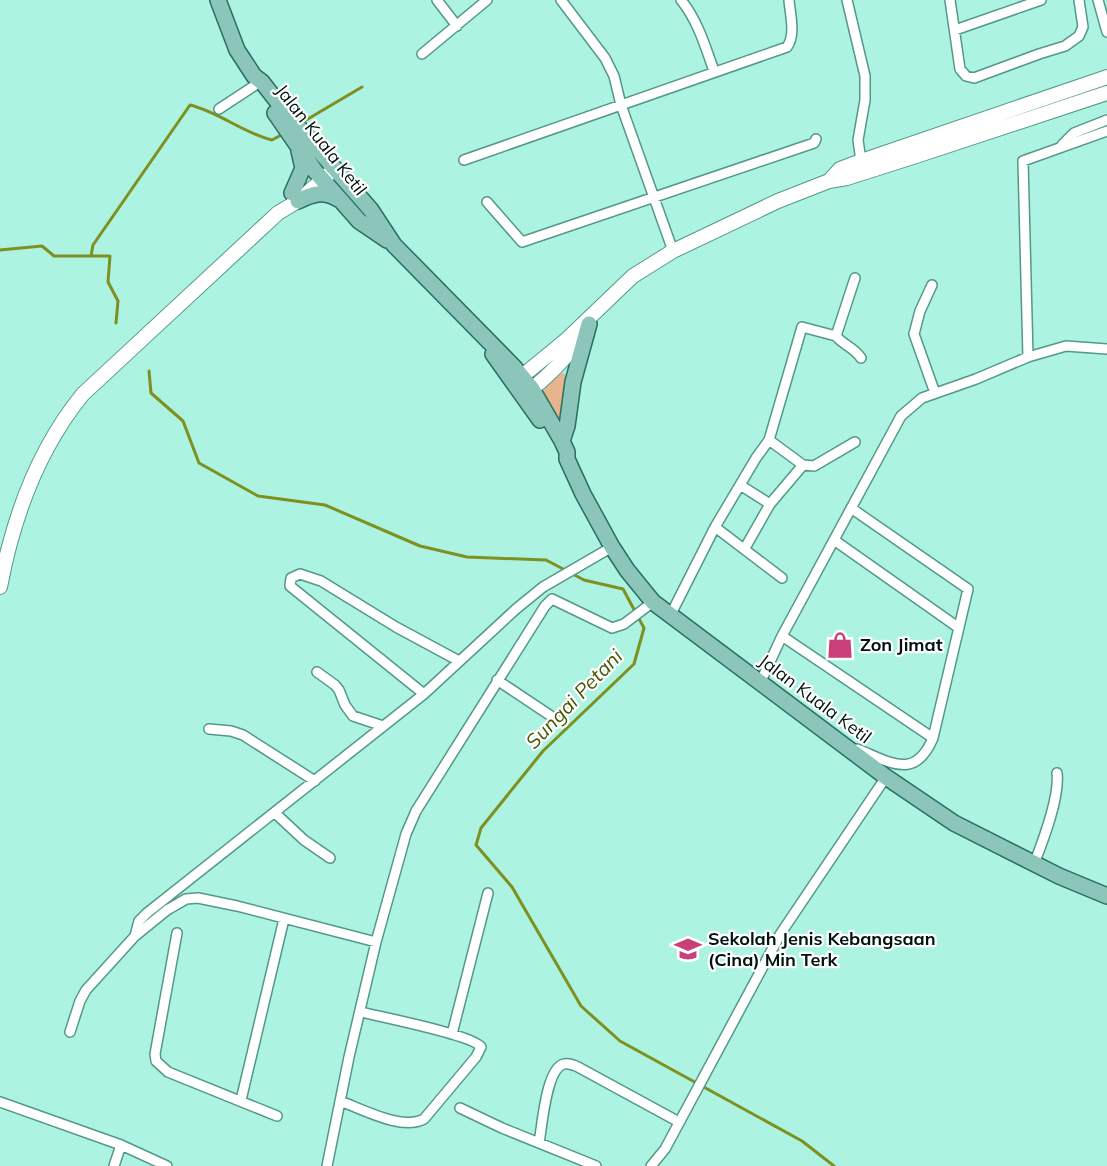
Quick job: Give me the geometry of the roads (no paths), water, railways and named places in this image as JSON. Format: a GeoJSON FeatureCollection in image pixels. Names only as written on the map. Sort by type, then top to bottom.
{"type":"FeatureCollection","features":[{"type":"Feature","properties":{"kind":"main road","name":"Jalan Kuala Ketil"},"geometry":{"type":"LineString","coordinates":[[218,0],[237,51],[254,81],[262,82],[319,175],[359,221],[394,244]]}},
{"type":"Feature","properties":{"kind":"main road"},"geometry":{"type":"LineString","coordinates":[[829,181],[840,169],[861,161],[1107,77]]}},
{"type":"Feature","properties":{"kind":"main road"},"geometry":{"type":"LineString","coordinates":[[523,386],[565,341],[633,276],[673,251],[778,201],[829,181],[886,166],[1107,93]]}},
{"type":"Feature","properties":{"kind":"main road","name":"Jalan Kuala Ketil"},"geometry":{"type":"LineString","coordinates":[[297,139],[331,164],[371,210],[394,244],[476,327],[523,386],[562,441],[567,452],[567,459],[586,499],[648,607],[670,616],[886,777],[954,823],[1034,864],[1107,896]]}},
{"type":"Feature","properties":{"kind":"main road"},"geometry":{"type":"LineString","coordinates":[[295,197],[303,168],[297,139]]}},
{"type":"Feature","properties":{"kind":"main road"},"geometry":{"type":"LineString","coordinates":[[0,587],[20,513],[36,468],[48,444],[83,394],[331,164]]}},
{"type":"Feature","properties":{"kind":"main road"},"geometry":{"type":"LineString","coordinates":[[295,197],[329,193],[340,200]]}},
{"type":"Feature","properties":{"kind":"main road"},"geometry":{"type":"LineString","coordinates":[[523,386],[553,372],[573,350],[603,305]]}},
{"type":"Feature","properties":{"kind":"main road"},"geometry":{"type":"LineString","coordinates":[[562,441],[567,426],[573,382],[589,324]]}},
{"type":"Feature","properties":{"kind":"main road","name":"Jalan Kuala Ketil"},"geometry":{"type":"LineString","coordinates":[[523,386],[561,455],[567,459]]}},
{"type":"Feature","properties":{"kind":"street"},"geometry":{"type":"LineString","coordinates":[[437,0],[457,26]]}},
{"type":"Feature","properties":{"kind":"street"},"geometry":{"type":"LineString","coordinates":[[422,54],[487,0]]}},
{"type":"Feature","properties":{"kind":"street"},"geometry":{"type":"LineString","coordinates":[[561,0],[605,58],[614,76],[621,105],[673,251]]}},
{"type":"Feature","properties":{"kind":"street"},"geometry":{"type":"LineString","coordinates":[[681,0],[699,27],[714,71]]}},
{"type":"Feature","properties":{"kind":"street"},"geometry":{"type":"LineString","coordinates":[[464,160],[787,47],[792,36],[789,0]]}},
{"type":"Feature","properties":{"kind":"street"},"geometry":{"type":"LineString","coordinates":[[847,0],[865,76],[865,100],[858,140],[861,161]]}},
{"type":"Feature","properties":{"kind":"street"},"geometry":{"type":"LineString","coordinates":[[950,0],[960,69],[966,76],[975,78],[1065,46],[1079,36],[1083,27],[1079,0]]}},
{"type":"Feature","properties":{"kind":"street"},"geometry":{"type":"LineString","coordinates":[[955,30],[1041,0]]}},
{"type":"Feature","properties":{"kind":"street"},"geometry":{"type":"LineString","coordinates":[[1098,0],[1107,32]]}},
{"type":"Feature","properties":{"kind":"street"},"geometry":{"type":"LineString","coordinates":[[219,109],[254,81]]}},
{"type":"Feature","properties":{"kind":"street"},"geometry":{"type":"LineString","coordinates":[[1058,148],[1074,133],[1107,120]]}},
{"type":"Feature","properties":{"kind":"street"},"geometry":{"type":"LineString","coordinates":[[1028,357],[1023,161],[1107,131]]}},
{"type":"Feature","properties":{"kind":"street"},"geometry":{"type":"LineString","coordinates":[[487,202],[521,242],[814,143],[816,139]]}},
{"type":"Feature","properties":{"kind":"street"},"geometry":{"type":"LineString","coordinates":[[836,336],[855,278]]}},
{"type":"Feature","properties":{"kind":"street"},"geometry":{"type":"LineString","coordinates":[[932,285],[920,311],[914,334],[935,393]]}},
{"type":"Feature","properties":{"kind":"street"},"geometry":{"type":"LineString","coordinates":[[670,616],[715,527],[769,440],[802,327],[836,336],[854,349],[861,358]]}},
{"type":"Feature","properties":{"kind":"street"},"geometry":{"type":"LineString","coordinates":[[760,682],[782,636],[901,416],[922,398],[1028,357],[1066,346],[1107,349]]}},
{"type":"Feature","properties":{"kind":"street"},"geometry":{"type":"LineString","coordinates":[[769,440],[803,465],[814,466],[855,442]]}},
{"type":"Feature","properties":{"kind":"street"},"geometry":{"type":"LineString","coordinates":[[745,548],[771,504],[803,465]]}},
{"type":"Feature","properties":{"kind":"street"},"geometry":{"type":"LineString","coordinates":[[740,485],[771,504]]}},
{"type":"Feature","properties":{"kind":"street"},"geometry":{"type":"LineString","coordinates":[[843,744],[894,764],[905,765],[918,762],[924,757],[933,738],[968,589],[851,508]]}},
{"type":"Feature","properties":{"kind":"street"},"geometry":{"type":"LineString","coordinates":[[715,527],[782,578]]}},
{"type":"Feature","properties":{"kind":"street"},"geometry":{"type":"LineString","coordinates":[[834,540],[959,628]]}},
{"type":"Feature","properties":{"kind":"street"},"geometry":{"type":"LineString","coordinates":[[135,936],[139,921],[147,913],[424,694],[516,609],[547,585],[612,547]]}},
{"type":"Feature","properties":{"kind":"street"},"geometry":{"type":"LineString","coordinates":[[424,694],[290,586],[291,578],[300,574],[321,581],[396,627],[459,661]]}},
{"type":"Feature","properties":{"kind":"street"},"geometry":{"type":"LineString","coordinates":[[547,585],[552,599],[612,628],[624,624],[648,607]]}},
{"type":"Feature","properties":{"kind":"street"},"geometry":{"type":"LineString","coordinates":[[327,1166],[376,942],[406,834],[416,811],[497,680],[545,606],[552,599]]}},
{"type":"Feature","properties":{"kind":"street"},"geometry":{"type":"LineString","coordinates":[[782,636],[933,738]]}},
{"type":"Feature","properties":{"kind":"street"},"geometry":{"type":"LineString","coordinates":[[316,672],[335,685],[353,716],[383,726]]}},
{"type":"Feature","properties":{"kind":"street"},"geometry":{"type":"LineString","coordinates":[[497,680],[557,720]]}},
{"type":"Feature","properties":{"kind":"street"},"geometry":{"type":"LineString","coordinates":[[209,729],[243,735],[315,781]]}},
{"type":"Feature","properties":{"kind":"street"},"geometry":{"type":"LineString","coordinates":[[1034,864],[1052,807],[1058,782],[1057,773]]}},
{"type":"Feature","properties":{"kind":"street"},"geometry":{"type":"LineString","coordinates":[[652,1166],[662,1154],[781,933],[886,777]]}},
{"type":"Feature","properties":{"kind":"street"},"geometry":{"type":"LineString","coordinates":[[275,813],[304,840],[330,858]]}},
{"type":"Feature","properties":{"kind":"street"},"geometry":{"type":"LineString","coordinates":[[453,1034],[488,893]]}},
{"type":"Feature","properties":{"kind":"street"},"geometry":{"type":"LineString","coordinates":[[70,1032],[86,990],[135,936],[167,910],[186,899],[237,906],[376,942]]}},
{"type":"Feature","properties":{"kind":"street"},"geometry":{"type":"LineString","coordinates":[[242,1100],[284,919]]}},
{"type":"Feature","properties":{"kind":"street"},"geometry":{"type":"LineString","coordinates":[[177,933],[155,1054],[156,1061],[168,1072],[277,1116]]}},
{"type":"Feature","properties":{"kind":"street"},"geometry":{"type":"LineString","coordinates":[[340,1101],[401,1123],[417,1123],[424,1119],[480,1052],[481,1044],[453,1034],[361,1012]]}},
{"type":"Feature","properties":{"kind":"street"},"geometry":{"type":"LineString","coordinates":[[539,1143],[549,1086],[560,1066],[566,1064],[578,1067],[679,1122]]}},
{"type":"Feature","properties":{"kind":"street"},"geometry":{"type":"LineString","coordinates":[[0,1102],[121,1145],[167,1166]]}},
{"type":"Feature","properties":{"kind":"street"},"geometry":{"type":"LineString","coordinates":[[460,1108],[596,1166]]}},
{"type":"Feature","properties":{"kind":"street"},"geometry":{"type":"LineString","coordinates":[[114,1166],[121,1145]]}},
{"type":"Feature","properties":{"kind":"waterway"},"geometry":{"type":"LineString","coordinates":[[301,123],[362,87]]}},
{"type":"Feature","properties":{"kind":"waterway"},"geometry":{"type":"LineString","coordinates":[[91,256],[93,245],[190,105],[211,112],[261,137],[272,140],[283,134]]}},
{"type":"Feature","properties":{"kind":"waterway","name":"Sungai Petani"},"geometry":{"type":"LineString","coordinates":[[0,250],[42,246],[54,256],[110,256],[108,282],[118,301],[116,323]]}},
{"type":"Feature","properties":{"kind":"waterway","name":"Sungai Petani"},"geometry":{"type":"LineString","coordinates":[[149,371],[151,393],[183,421],[199,463],[258,496],[325,505],[420,546],[467,557],[546,560],[584,580],[623,589],[644,628],[634,664],[543,751],[481,828],[476,845],[512,887],[581,1006],[620,1041],[802,1141],[834,1166]]}},
{"type":"Feature","properties":{"kind":"place","name":"Zon Jimat"},"geometry":{"type":"Point","coordinates":[840,645]}},
{"type":"Feature","properties":{"kind":"place","name":"Sekolah Jenis Kebangsaan (Cina) Min Terk"},"geometry":{"type":"Point","coordinates":[688,949]}}]}
